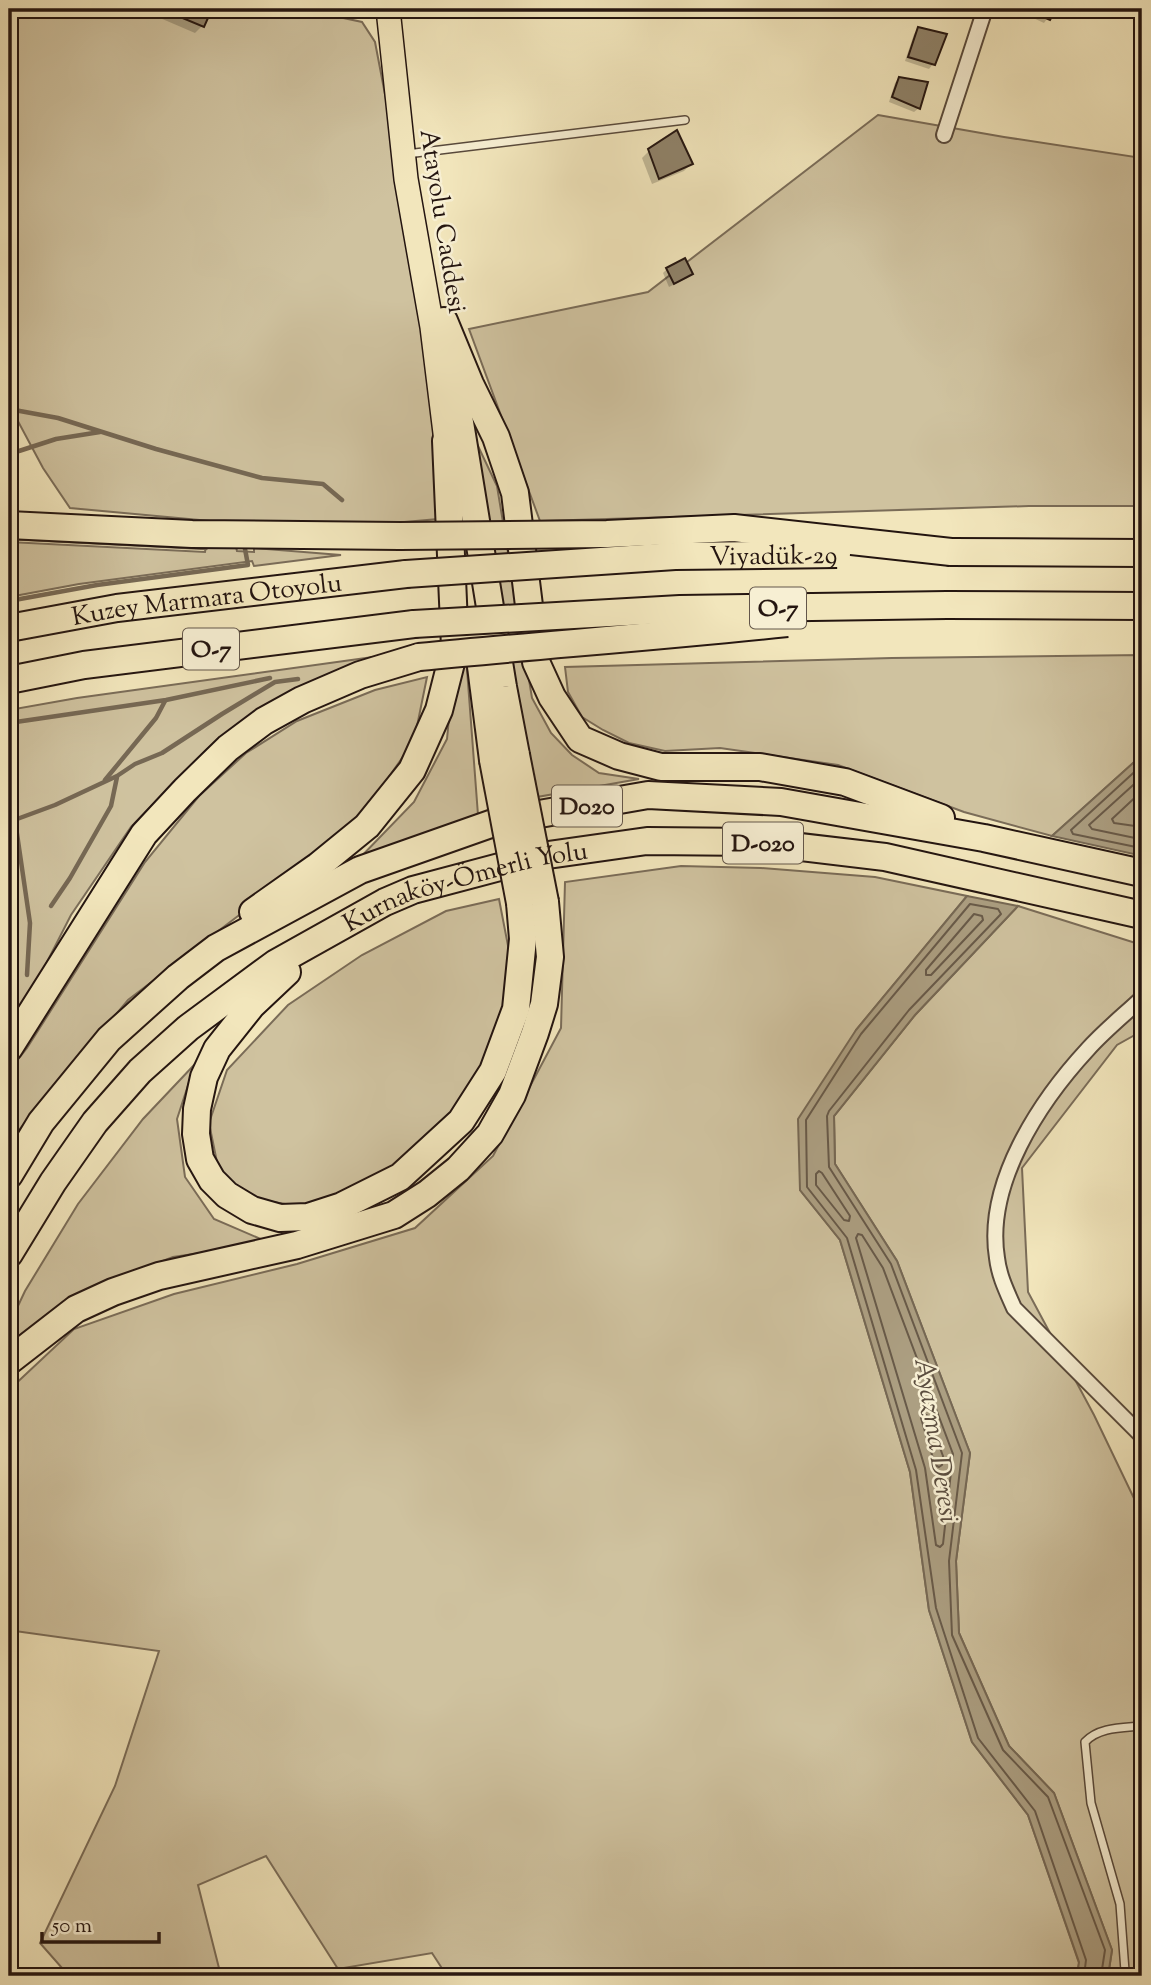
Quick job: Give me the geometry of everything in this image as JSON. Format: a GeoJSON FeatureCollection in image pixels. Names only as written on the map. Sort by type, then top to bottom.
{"type":"FeatureCollection","features":[{"type":"Feature","properties":{"kind":"highway"},"geometry":{"type":"LineString","coordinates":[[444,321],[502,687],[504,757]]}},
{"type":"Feature","properties":{"kind":"highway"},"geometry":{"type":"LineString","coordinates":[[444,321],[496,437],[515,492],[536,662],[552,697],[580,739],[619,756],[661,767],[760,767],[845,782],[984,838]]}},
{"type":"Feature","properties":{"kind":"highway"},"geometry":{"type":"LineString","coordinates":[[9,1361],[76,1309],[113,1292],[159,1276],[298,1245],[394,1214],[427,1194],[458,1169],[490,1134],[512,1095],[544,1004],[550,957],[532,903],[460,501],[446,441]]}},
{"type":"Feature","properties":{"kind":"highway"},"geometry":{"type":"LineString","coordinates":[[216,948],[256,909],[318,866],[367,826],[412,770],[439,710],[455,647],[446,441]]}},
{"type":"Feature","properties":{"kind":"highway"},"geometry":{"type":"LineString","coordinates":[[9,525],[192,534],[400,536],[607,534],[734,528],[951,552]]}},
{"type":"Feature","properties":{"kind":"highway","name":"Viyadük-29"},"geometry":{"type":"LineString","coordinates":[[406,574],[675,556],[951,552],[1142,553]]}},
{"type":"Feature","properties":{"kind":"highway","name":"Kuzey Marmara Otoyolu"},"geometry":{"type":"LineString","coordinates":[[9,628],[117,608],[406,574]]}},
{"type":"Feature","properties":{"kind":"highway"},"geometry":{"type":"LineString","coordinates":[[9,1048],[144,834],[228,748],[264,721],[302,700],[360,675],[419,657],[666,636],[947,605]]}},
{"type":"Feature","properties":{"kind":"highway","name":"Viyadük-29"},"geometry":{"type":"LineString","coordinates":[[414,624],[680,609],[947,605],[1142,606]]}},
{"type":"Feature","properties":{"kind":"highway","name":"Kuzey Marmara Otoyolu"},"geometry":{"type":"LineString","coordinates":[[9,680],[84,664],[414,624]]}},
{"type":"Feature","properties":{"kind":"highway","name":"Kurnaköy-Ömerli Yolu"},"geometry":{"type":"LineString","coordinates":[[9,1175],[41,1122],[108,1040],[178,977],[216,948],[360,870],[499,821],[648,794],[781,802],[984,838],[1142,873]]}},
{"type":"Feature","properties":{"kind":"highway","name":"Kurnaköy-Ömerli Yolu"},"geometry":{"type":"LineString","coordinates":[[9,1254],[53,1182],[95,1122],[140,1072],[188,1028],[276,963],[385,902],[413,890],[541,856],[647,841],[758,842],[885,857],[1142,915]]}},
{"type":"Feature","properties":{"kind":"highway"},"geometry":{"type":"LineString","coordinates":[[385,902],[290,969],[252,1005],[217,1049],[204,1077],[197,1109],[196,1134],[200,1159],[212,1180],[227,1195],[252,1210],[280,1218],[308,1217],[342,1206],[400,1177],[461,1121],[493,1071],[516,1009],[523,939],[532,903]]}},
{"type":"Feature","properties":{"kind":"main road","name":"Atayolu Caddesi"},"geometry":{"type":"LineString","coordinates":[[388,9],[406,179],[432,327],[446,441]]}},
{"type":"Feature","properties":{"kind":"main road","name":"Atayolu Caddesi"},"geometry":{"type":"LineString","coordinates":[[403,9],[415,153],[444,321]]}},
{"type":"Feature","properties":{"kind":"street"},"geometry":{"type":"LineString","coordinates":[[944,135],[985,9]]}},
{"type":"Feature","properties":{"kind":"street"},"geometry":{"type":"LineString","coordinates":[[1142,999],[1089,1048],[1063,1078],[1041,1110],[1019,1149],[1002,1188],[995,1226],[997,1258],[1003,1284],[1014,1308],[1142,1436]]}},
{"type":"Feature","properties":{"kind":"lane"},"geometry":{"type":"LineString","coordinates":[[415,153],[685,120]]}},
{"type":"Feature","properties":{"kind":"lane"},"geometry":{"type":"LineString","coordinates":[[1125,1971],[1120,1904],[1091,1803],[1085,1742],[1092,1734],[1106,1730],[1142,1726]]}},
{"type":"Feature","properties":{"kind":"shaded area"},"geometry":{"type":"Polygon","coordinates":[[[9,9],[301,9],[362,22],[375,42],[396,152],[429,376],[438,519],[360,526],[243,524],[70,508],[9,409],[9,9]]]}},
{"type":"Feature","properties":{"kind":"shaded area"},"geometry":{"type":"Polygon","coordinates":[[[878,115],[1142,158],[1142,506],[1029,506],[540,521],[469,329],[648,292],[878,115]]]}},
{"type":"Feature","properties":{"kind":"shaded area"},"geometry":{"type":"Polygon","coordinates":[[[469,427],[497,486],[532,698],[551,733],[572,755],[599,773],[639,779],[537,797],[469,427]]]}},
{"type":"Feature","properties":{"kind":"shaded area"},"geometry":{"type":"Polygon","coordinates":[[[9,542],[205,552],[206,546],[236,547],[237,551],[254,552],[254,548],[341,555],[254,566],[252,561],[79,584],[9,597],[9,542]]]}},
{"type":"Feature","properties":{"kind":"shaded area"},"geometry":{"type":"Polygon","coordinates":[[[461,590],[478,815],[353,865],[414,802],[447,739],[461,590]]]}},
{"type":"Feature","properties":{"kind":"shaded area"},"geometry":{"type":"Polygon","coordinates":[[[1142,655],[1142,755],[1052,836],[964,812],[838,765],[720,748],[665,751],[629,743],[582,717],[568,692],[565,667],[892,658],[1142,655]]]}},
{"type":"Feature","properties":{"kind":"shaded area"},"geometry":{"type":"Polygon","coordinates":[[[373,657],[321,678],[240,723],[207,749],[131,827],[71,915],[26,1003],[12,1023],[9,1023],[13,929],[9,913],[9,710],[373,657]]]}},
{"type":"Feature","properties":{"kind":"shaded area"},"geometry":{"type":"Polygon","coordinates":[[[427,677],[414,741],[372,801],[327,848],[128,1000],[9,1142],[9,1071],[27,1048],[145,862],[199,796],[246,753],[297,721],[375,690],[427,677]]]}},
{"type":"Feature","properties":{"kind":"shaded area"},"geometry":{"type":"Polygon","coordinates":[[[681,866],[761,868],[875,877],[967,896],[856,1030],[800,1190],[840,1240],[910,1472],[929,1610],[972,1742],[1028,1815],[1079,1963],[1077,1976],[447,1976],[432,1953],[338,1969],[266,1856],[198,1885],[221,1976],[69,1976],[40,1943],[115,1786],[159,1651],[9,1632],[9,1390],[74,1329],[174,1294],[297,1264],[415,1228],[493,1156],[561,1028],[565,882],[681,866]]]}},
{"type":"Feature","properties":{"kind":"shaded area"},"geometry":{"type":"Polygon","coordinates":[[[499,899],[510,956],[509,1023],[485,1081],[423,1151],[364,1188],[297,1206],[250,1198],[219,1172],[209,1123],[227,1070],[288,1005],[362,955],[446,911],[499,899]]]}},
{"type":"Feature","properties":{"kind":"shaded area"},"geometry":{"type":"Polygon","coordinates":[[[1018,906],[1142,945],[1142,1031],[1117,1045],[1022,1168],[1028,1292],[1094,1415],[1142,1515],[1142,1976],[1108,1976],[1112,1950],[1054,1793],[1009,1746],[959,1633],[956,1561],[970,1453],[897,1261],[835,1164],[834,1116],[915,1015],[1018,906]]]}},
{"type":"Feature","properties":{"kind":"shaded area"},"geometry":{"type":"Polygon","coordinates":[[[195,1064],[177,1119],[185,1177],[214,1219],[270,1243],[173,1257],[82,1292],[9,1348],[9,1325],[25,1291],[78,1204],[143,1119],[195,1064]]]}},
{"type":"Feature","properties":{"kind":"water"},"geometry":{"type":"Polygon","coordinates":[[[1142,755],[1142,851],[1138,855],[1052,836],[1142,755]]]}},
{"type":"Feature","properties":{"kind":"water","name":"Ayazma Deresi"},"geometry":{"type":"Polygon","coordinates":[[[967,896],[1018,906],[915,1015],[834,1116],[835,1164],[897,1261],[970,1453],[956,1561],[959,1633],[1009,1746],[1054,1793],[1112,1950],[1108,1976],[1077,1976],[1079,1962],[1028,1815],[972,1742],[929,1610],[910,1472],[840,1240],[800,1190],[798,1119],[856,1030],[967,896]]]}},
{"type":"Feature","properties":{"kind":"building"},"geometry":{"type":"Polygon","coordinates":[[[161,9],[212,9],[204,27],[161,9]]]}},
{"type":"Feature","properties":{"kind":"building"},"geometry":{"type":"Polygon","coordinates":[[[1035,9],[1056,9],[1050,20],[1034,13],[1035,9]]]}},
{"type":"Feature","properties":{"kind":"building"},"geometry":{"type":"Polygon","coordinates":[[[918,27],[947,34],[935,65],[908,57],[918,27]]]}},
{"type":"Feature","properties":{"kind":"building"},"geometry":{"type":"Polygon","coordinates":[[[899,77],[928,82],[920,109],[892,97],[899,77]]]}},
{"type":"Feature","properties":{"kind":"building"},"geometry":{"type":"Polygon","coordinates":[[[677,130],[693,164],[659,179],[648,149],[677,130]]]}},
{"type":"Feature","properties":{"kind":"building"},"geometry":{"type":"Polygon","coordinates":[[[685,258],[693,274],[674,284],[666,268],[685,258]]]}},
{"type":"Feature","properties":{"kind":"waterway"},"geometry":{"type":"LineString","coordinates":[[9,409],[58,418],[262,478],[323,484],[342,500]]}},
{"type":"Feature","properties":{"kind":"waterway"},"geometry":{"type":"LineString","coordinates":[[9,451],[19,451],[56,439],[100,432]]}},
{"type":"Feature","properties":{"kind":"waterway"},"geometry":{"type":"LineString","coordinates":[[9,538],[206,548]]}},
{"type":"Feature","properties":{"kind":"waterway"},"geometry":{"type":"LineString","coordinates":[[9,601],[97,585],[248,565],[245,549]]}},
{"type":"Feature","properties":{"kind":"waterway"},"geometry":{"type":"LineString","coordinates":[[9,723],[166,700],[270,678]]}},
{"type":"Feature","properties":{"kind":"waterway"},"geometry":{"type":"LineString","coordinates":[[9,822],[55,805],[162,753],[275,682],[298,679]]}},
{"type":"Feature","properties":{"kind":"waterway"},"geometry":{"type":"LineString","coordinates":[[105,780],[156,718],[165,701]]}},
{"type":"Feature","properties":{"kind":"waterway"},"geometry":{"type":"LineString","coordinates":[[51,906],[111,806],[117,777]]}},
{"type":"Feature","properties":{"kind":"waterway"},"geometry":{"type":"LineString","coordinates":[[16,827],[30,923],[27,975]]}}]}
